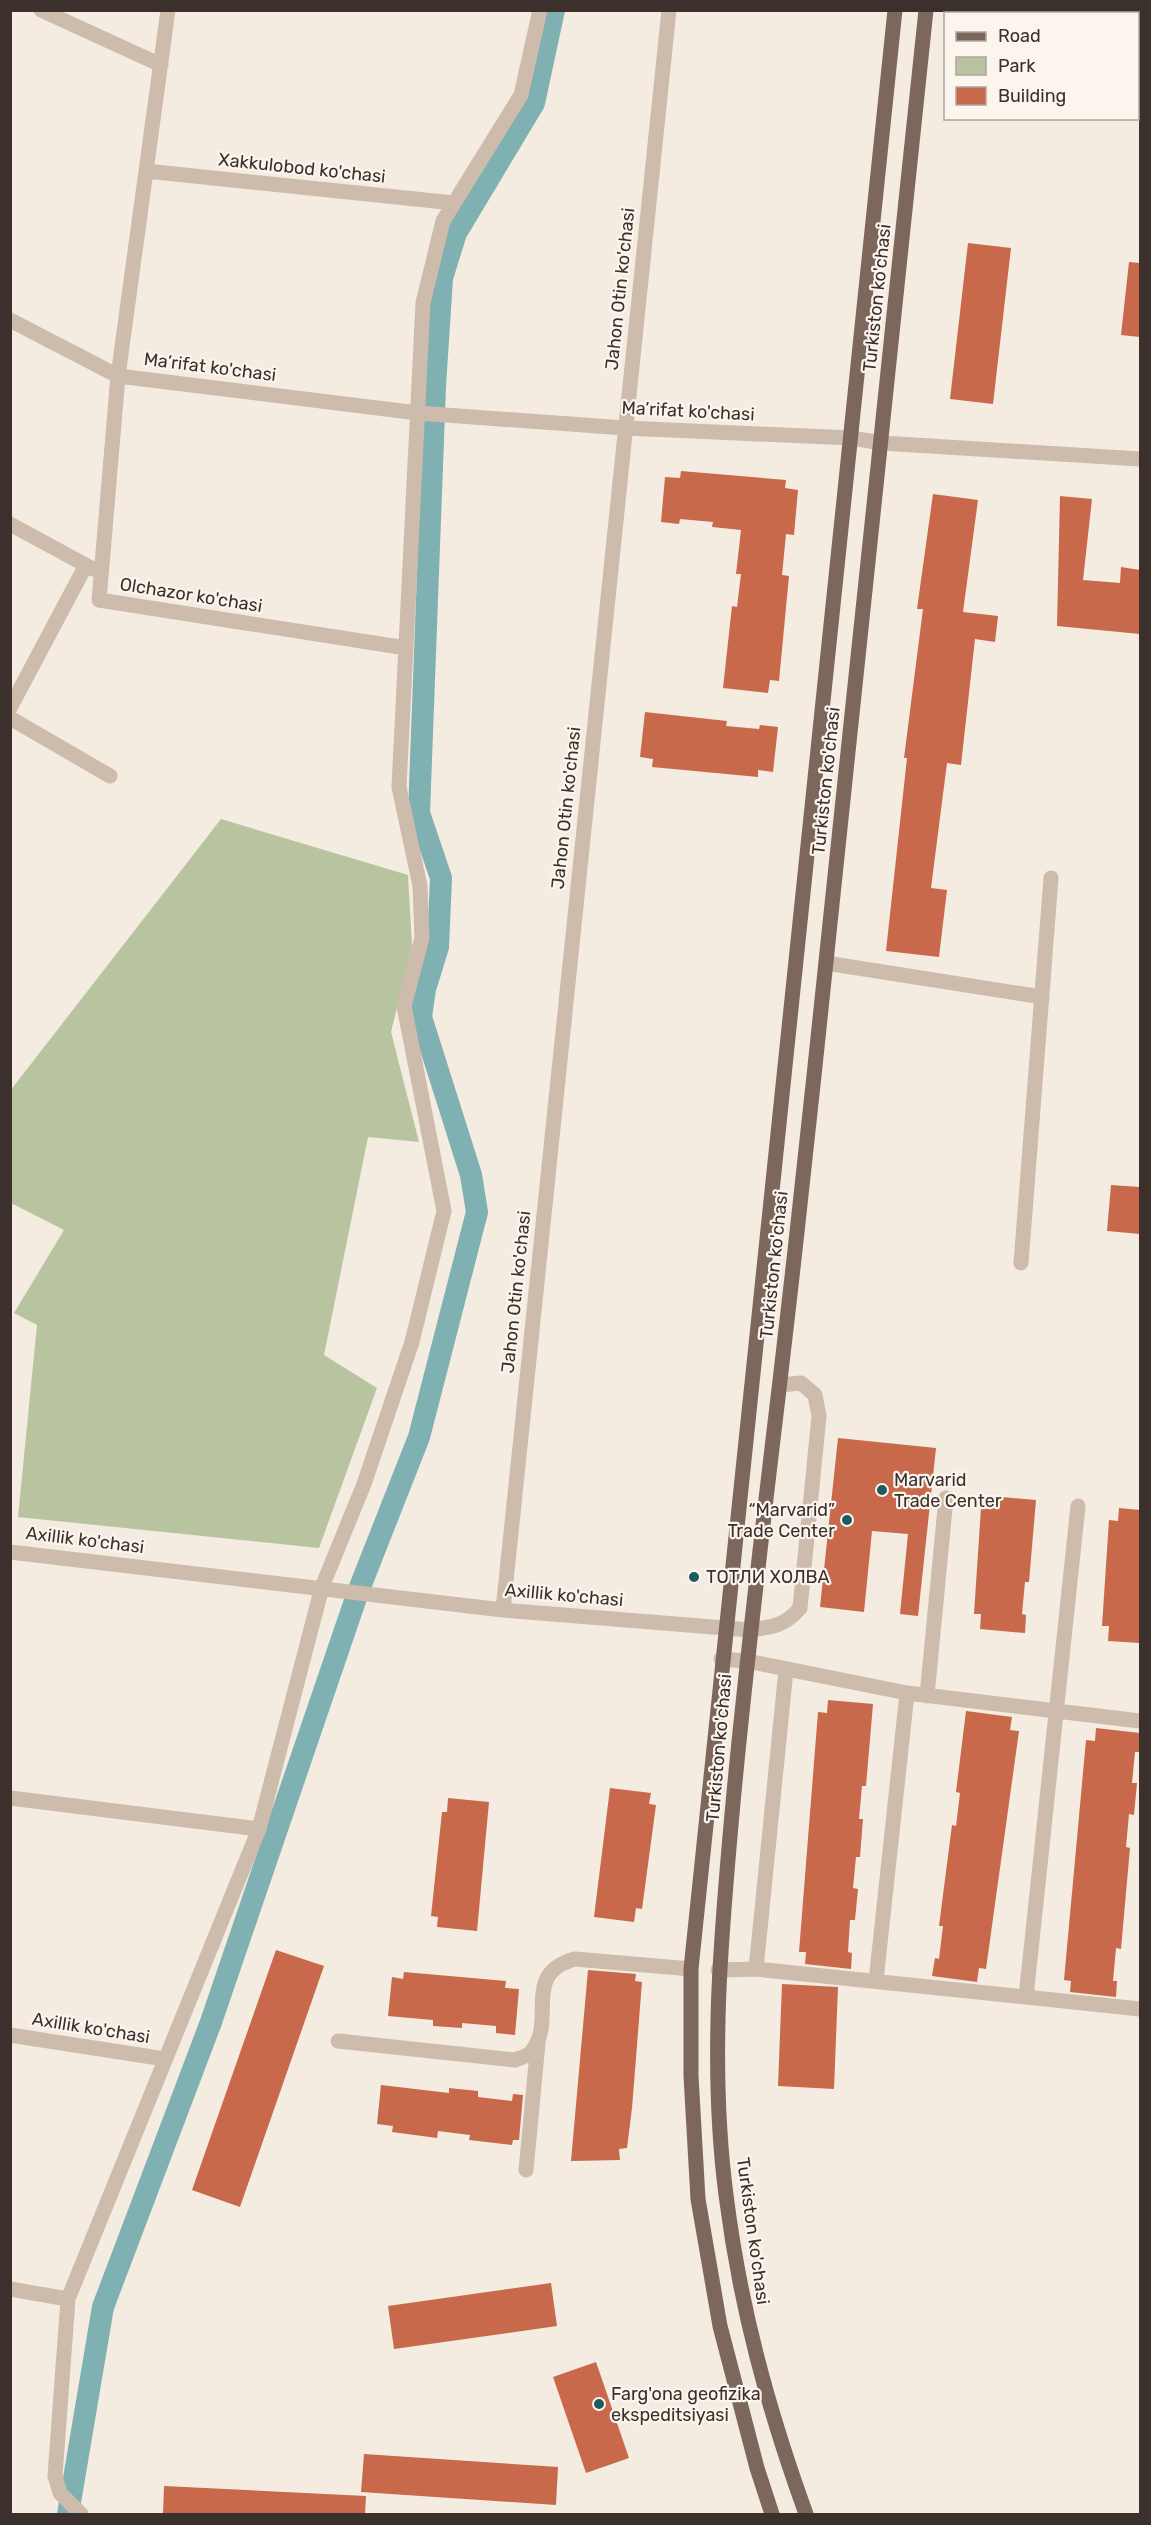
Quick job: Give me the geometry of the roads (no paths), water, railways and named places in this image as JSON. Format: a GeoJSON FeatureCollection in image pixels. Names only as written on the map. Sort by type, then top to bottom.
{"type":"FeatureCollection","features":[{"type":"Feature","properties":{"kind":"main road","name":"Turkiston ko'chasi"},"geometry":{"type":"LineString","coordinates":[[772,2514],[757,2468],[720,2326],[698,2199],[691,2076],[691,1969],[895,10]]}},
{"type":"Feature","properties":{"kind":"main road","name":"Turkiston ko'chasi"},"geometry":{"type":"LineString","coordinates":[[806,2514],[776,2430],[745,2318],[725,2191],[716,2063],[718,1970],[750,1630],[780,1385],[826,963],[926,10]]}},
{"type":"Feature","properties":{"kind":"street"},"geometry":{"type":"LineString","coordinates":[[41,10],[161,65]]}},
{"type":"Feature","properties":{"kind":"street"},"geometry":{"type":"LineString","coordinates":[[101,573],[118,376],[168,10]]}},
{"type":"Feature","properties":{"kind":"street"},"geometry":{"type":"LineString","coordinates":[[81,2513],[60,2493],[55,2476],[68,2299],[259,1829],[328,1588],[412,1342],[444,1211],[404,1006],[422,938],[420,886],[399,788],[423,303],[443,221],[521,95],[540,10]]}},
{"type":"Feature","properties":{"kind":"street","name":"Jahon Otin ko'chasi"},"geometry":{"type":"LineString","coordinates":[[503,1610],[669,10]]}},
{"type":"Feature","properties":{"kind":"street","name":"Xakkulobod ko'chasi"},"geometry":{"type":"LineString","coordinates":[[146,171],[454,203]]}},
{"type":"Feature","properties":{"kind":"street","name":"Ma’rifat ko'chasi"},"geometry":{"type":"LineString","coordinates":[[10,320],[118,376],[418,413],[626,428],[851,438],[882,443],[1140,459]]}},
{"type":"Feature","properties":{"kind":"street","name":"Olchazor ko'chasi"},"geometry":{"type":"LineString","coordinates":[[10,524],[101,573],[99,600],[406,648]]}},
{"type":"Feature","properties":{"kind":"street"},"geometry":{"type":"LineString","coordinates":[[10,708],[86,565]]}},
{"type":"Feature","properties":{"kind":"street"},"geometry":{"type":"LineString","coordinates":[[10,718],[110,776]]}},
{"type":"Feature","properties":{"kind":"street"},"geometry":{"type":"LineString","coordinates":[[1021,1263],[1051,878]]}},
{"type":"Feature","properties":{"kind":"street"},"geometry":{"type":"LineString","coordinates":[[826,963],[1042,997]]}},
{"type":"Feature","properties":{"kind":"street","name":"Axillik ko'chasi"},"geometry":{"type":"LineString","coordinates":[[10,1552],[503,1610],[750,1630],[788,1622],[800,1608],[819,1416],[815,1395],[801,1383],[780,1385]]}},
{"type":"Feature","properties":{"kind":"street"},"geometry":{"type":"LineString","coordinates":[[927,1696],[946,1498]]}},
{"type":"Feature","properties":{"kind":"street"},"geometry":{"type":"LineString","coordinates":[[1026,1997],[1078,1506]]}},
{"type":"Feature","properties":{"kind":"street"},"geometry":{"type":"LineString","coordinates":[[722,1659],[747,1661],[927,1696],[1140,1721]]}},
{"type":"Feature","properties":{"kind":"street"},"geometry":{"type":"LineString","coordinates":[[756,1969],[786,1670]]}},
{"type":"Feature","properties":{"kind":"street"},"geometry":{"type":"LineString","coordinates":[[876,1981],[907,1693]]}},
{"type":"Feature","properties":{"kind":"street"},"geometry":{"type":"LineString","coordinates":[[10,1798],[259,1829]]}},
{"type":"Feature","properties":{"kind":"street"},"geometry":{"type":"LineString","coordinates":[[526,2170],[545,1978],[558,1963],[575,1959],[691,1969]]}},
{"type":"Feature","properties":{"kind":"street"},"geometry":{"type":"LineString","coordinates":[[718,1970],[756,1969],[1140,2009]]}},
{"type":"Feature","properties":{"kind":"street","name":"Axillik ko'chasi"},"geometry":{"type":"LineString","coordinates":[[10,2035],[165,2059]]}},
{"type":"Feature","properties":{"kind":"street"},"geometry":{"type":"LineString","coordinates":[[338,2041],[515,2060],[531,2053],[538,2037]]}},
{"type":"Feature","properties":{"kind":"street"},"geometry":{"type":"LineString","coordinates":[[10,2289],[68,2299]]}},
{"type":"Feature","properties":{"kind":"waterway"},"geometry":{"type":"LineString","coordinates":[[68,2514],[103,2307],[211,2022],[358,1592],[419,1437],[477,1212],[471,1175],[421,1017],[425,989],[438,947],[441,878],[419,813],[435,386],[442,278],[456,233],[534,103],[554,10]]}},
{"type":"Feature","properties":{"kind":"place","name":"Marvarid Trade Center"},"geometry":{"type":"Point","coordinates":[882,1490]}},
{"type":"Feature","properties":{"kind":"place","name":"“Marvarid” Trade Center"},"geometry":{"type":"Point","coordinates":[847,1520]}},
{"type":"Feature","properties":{"kind":"place","name":"ТОТЛИ ХОЛВА"},"geometry":{"type":"Point","coordinates":[694,1577]}},
{"type":"Feature","properties":{"kind":"place","name":"Farg'ona geofizika ekspeditsiyasi"},"geometry":{"type":"Point","coordinates":[599,2404]}}]}
